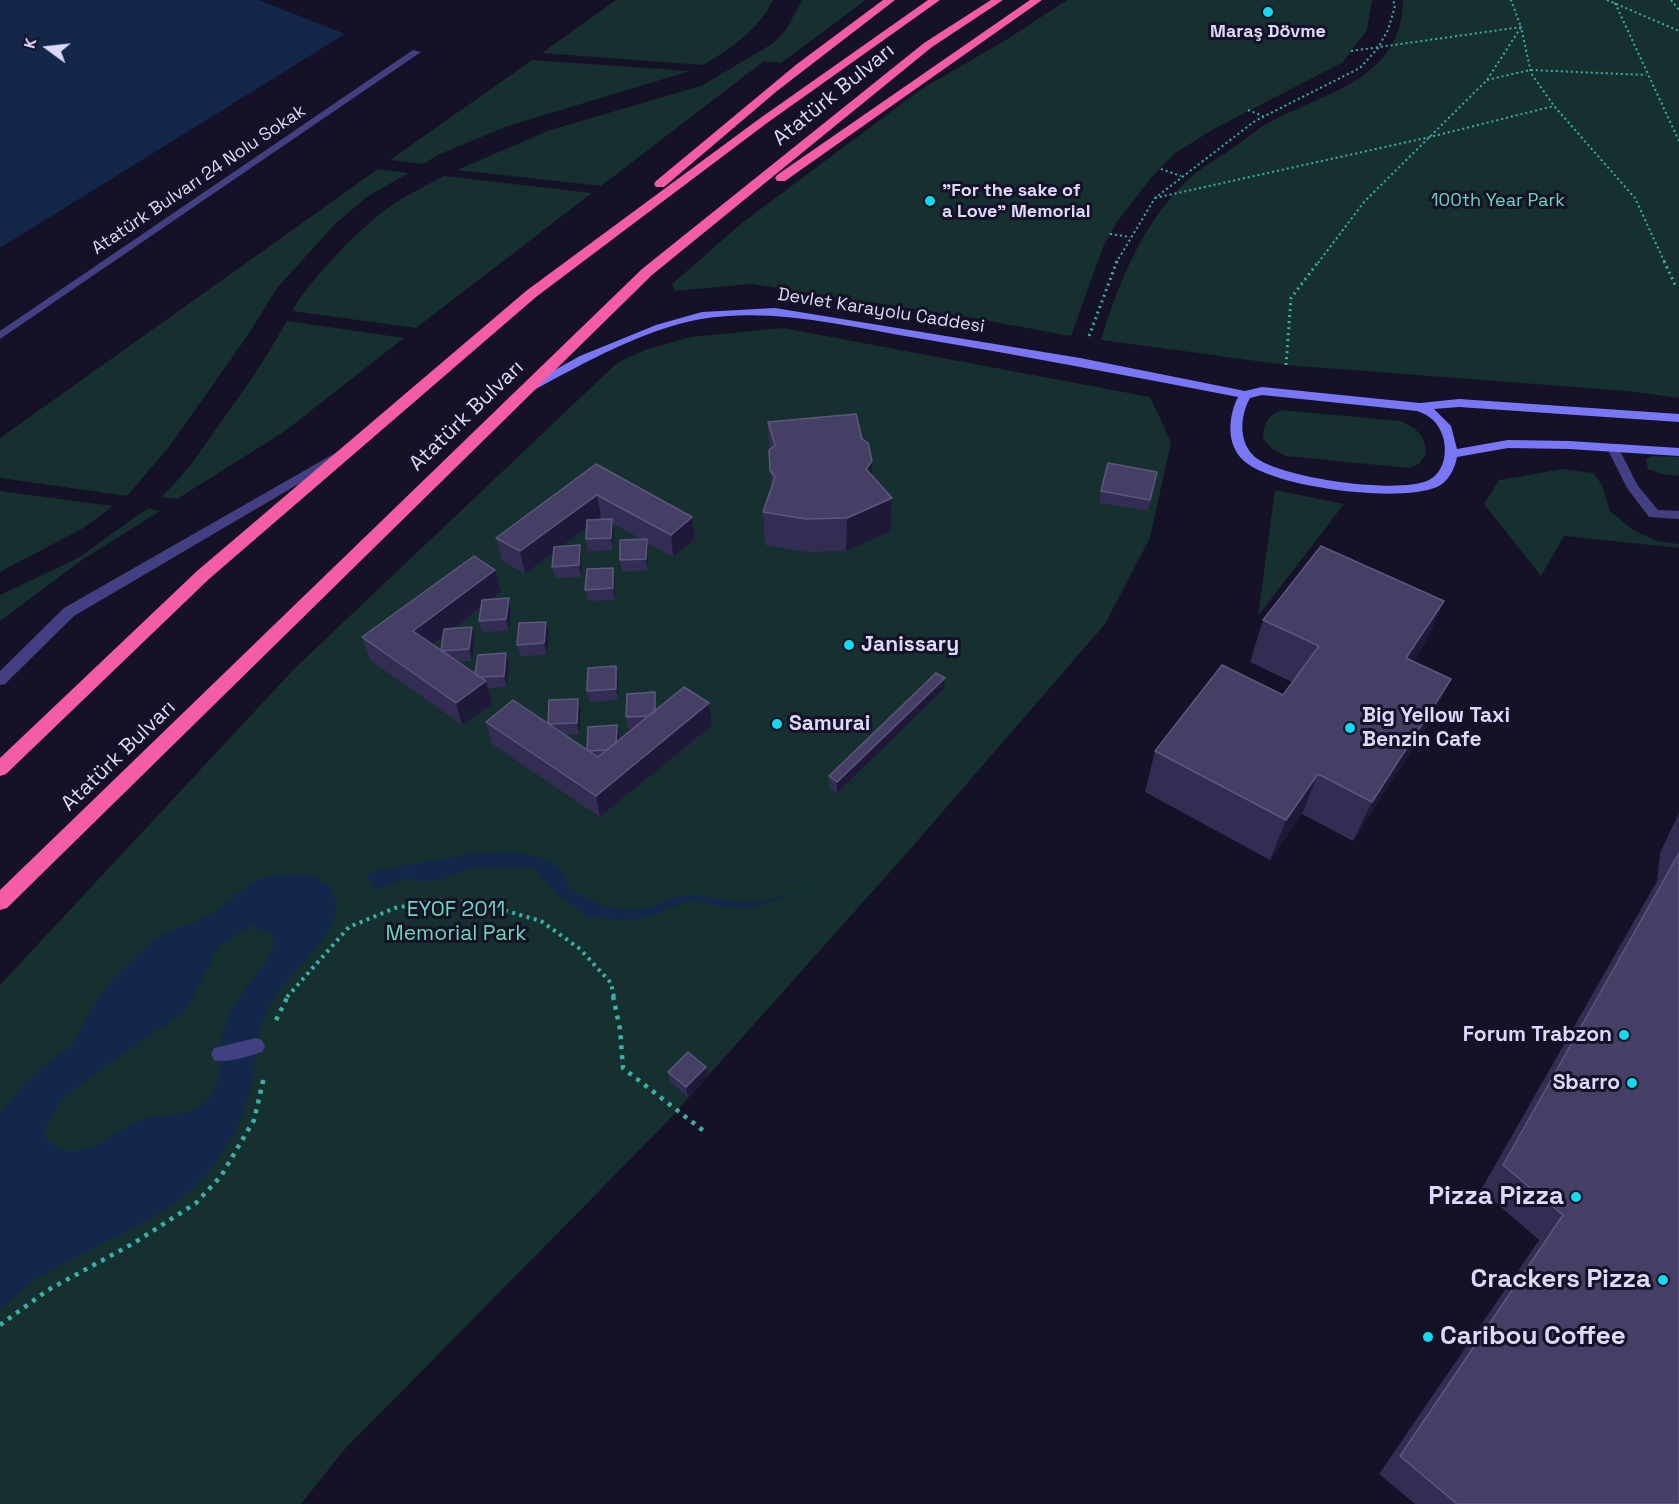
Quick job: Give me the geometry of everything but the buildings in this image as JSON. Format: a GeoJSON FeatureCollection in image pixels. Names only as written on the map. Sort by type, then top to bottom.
{"type":"FeatureCollection","features":[{"type":"Feature","properties":{"kind":"highway"},"geometry":{"type":"LineString","coordinates":[[531,294],[767,93],[846,31],[890,0]]}},
{"type":"Feature","properties":{"kind":"highway","name":"Atatürk Bulvarı"},"geometry":{"type":"LineString","coordinates":[[0,769],[202,575],[531,294],[763,121],[935,0]]}},
{"type":"Feature","properties":{"kind":"highway","name":"Atatürk Bulvarı"},"geometry":{"type":"LineString","coordinates":[[0,902],[647,272],[928,45],[998,0]]}},
{"type":"Feature","properties":{"kind":"highway"},"geometry":{"type":"LineString","coordinates":[[647,272],[1037,0]]}},
{"type":"Feature","properties":{"kind":"street","name":"Atatürk Bulvarı 24 Nolu Sokak"},"geometry":{"type":"LineString","coordinates":[[0,336],[416,52]]}},
{"type":"Feature","properties":{"kind":"street","name":"Devlet Karayolu Caddesi"},"geometry":{"type":"LineString","coordinates":[[523,391],[591,354],[680,321],[735,312],[776,311],[1080,362],[1245,395],[1262,391],[1287,392],[1420,406],[1459,403],[1679,418]]}},
{"type":"Feature","properties":{"kind":"street"},"geometry":{"type":"LineString","coordinates":[[1245,395],[1238,407],[1234,422],[1240,445],[1251,460],[1273,472],[1373,490],[1409,490],[1433,483],[1446,471],[1452,453],[1448,436],[1439,419],[1420,406]]}},
{"type":"Feature","properties":{"kind":"street"},"geometry":{"type":"LineString","coordinates":[[1452,453],[1508,444],[1679,452]]}},
{"type":"Feature","properties":{"kind":"street"},"geometry":{"type":"LineString","coordinates":[[1613,448],[1633,488],[1654,513],[1679,515]]}},
{"type":"Feature","properties":{"kind":"street","name":"Atatürk Bulvarı"},"geometry":{"type":"LineString","coordinates":[[0,680],[69,612],[348,450]]}},
{"type":"Feature","properties":{"kind":"street"},"geometry":{"type":"LineString","coordinates":[[220,1054],[256,1046]]}},
{"type":"Feature","properties":{"kind":"path"},"geometry":{"type":"LineString","coordinates":[[1080,362],[1115,264],[1155,198],[1181,176],[1264,116],[1360,68],[1378,48],[1388,30],[1395,6],[1393,0]]}},
{"type":"Feature","properties":{"kind":"path"},"geometry":{"type":"LineString","coordinates":[[1511,0],[1521,27],[1530,70],[1554,106],[1635,198],[1676,287]]}},
{"type":"Feature","properties":{"kind":"path"},"geometry":{"type":"LineString","coordinates":[[1607,0],[1679,31]]}},
{"type":"Feature","properties":{"kind":"path"},"geometry":{"type":"LineString","coordinates":[[1671,0],[1679,10]]}},
{"type":"Feature","properties":{"kind":"path"},"geometry":{"type":"LineString","coordinates":[[1615,3],[1646,75],[1679,141]]}},
{"type":"Feature","properties":{"kind":"path"},"geometry":{"type":"LineString","coordinates":[[1351,51],[1521,27]]}},
{"type":"Feature","properties":{"kind":"path"},"geometry":{"type":"LineString","coordinates":[[1287,392],[1286,365],[1291,298],[1364,202],[1487,80],[1521,27]]}},
{"type":"Feature","properties":{"kind":"path"},"geometry":{"type":"LineString","coordinates":[[1487,80],[1530,70],[1646,75]]}},
{"type":"Feature","properties":{"kind":"path"},"geometry":{"type":"LineString","coordinates":[[1155,198],[1430,137],[1554,106]]}},
{"type":"Feature","properties":{"kind":"path"},"geometry":{"type":"LineString","coordinates":[[1248,110],[1264,116]]}},
{"type":"Feature","properties":{"kind":"path"},"geometry":{"type":"LineString","coordinates":[[1161,169],[1181,176]]}},
{"type":"Feature","properties":{"kind":"path"},"geometry":{"type":"LineString","coordinates":[[1110,234],[1130,237]]}},
{"type":"Feature","properties":{"kind":"path"},"geometry":{"type":"LineString","coordinates":[[272,1029],[289,993],[349,927],[395,908],[441,900],[486,905],[541,921],[580,949],[612,983],[620,1029],[623,1068],[705,1132]]}},
{"type":"Feature","properties":{"kind":"path"},"geometry":{"type":"LineString","coordinates":[[0,1325],[48,1290],[134,1243],[196,1203],[221,1176],[254,1120],[265,1076]]}},
{"type":"Feature","properties":{"kind":"green space"},"geometry":{"type":"Polygon","coordinates":[[[616,0],[773,0],[752,29],[724,52],[703,65],[542,53],[616,0]]]}},
{"type":"Feature","properties":{"kind":"green space"},"geometry":{"type":"Polygon","coordinates":[[[802,0],[866,0],[781,63],[764,61],[601,186],[457,170],[550,130],[701,86],[772,44],[786,30],[802,0]]]}},
{"type":"Feature","properties":{"kind":"green space"},"geometry":{"type":"Polygon","coordinates":[[[1067,0],[1372,0],[1367,30],[1343,62],[1212,130],[1174,154],[1150,179],[1117,222],[1103,247],[1071,336],[967,317],[751,284],[675,291],[672,284],[742,223],[920,90],[1009,38],[1067,0]]]}},
{"type":"Feature","properties":{"kind":"green space","name":"100th Year Park"},"geometry":{"type":"Polygon","coordinates":[[[1403,0],[1679,0],[1679,398],[1627,391],[1286,365],[1101,340],[1135,253],[1159,213],[1174,194],[1199,171],[1260,128],[1338,90],[1358,79],[1376,65],[1390,48],[1399,27],[1403,0]]]}},
{"type":"Feature","properties":{"kind":"green space"},"geometry":{"type":"Polygon","coordinates":[[[532,60],[690,71],[508,126],[440,154],[423,164],[390,160],[532,60]]]}},
{"type":"Feature","properties":{"kind":"green space"},"geometry":{"type":"Polygon","coordinates":[[[378,169],[409,173],[368,196],[336,223],[277,288],[248,335],[168,448],[127,496],[0,478],[0,438],[378,169]]]}},
{"type":"Feature","properties":{"kind":"green space"},"geometry":{"type":"Polygon","coordinates":[[[444,176],[592,193],[416,328],[292,311],[324,268],[368,224],[401,199],[444,176]]]}},
{"type":"Feature","properties":{"kind":"green space"},"geometry":{"type":"Polygon","coordinates":[[[287,321],[404,338],[285,431],[177,499],[161,497],[184,473],[203,447],[271,349],[287,321]]]}},
{"type":"Feature","properties":{"kind":"green space","name":"EYOF 2011 Memorial Park"},"geometry":{"type":"Polygon","coordinates":[[[783,328],[1150,397],[1171,442],[1150,538],[1105,624],[913,846],[666,1123],[344,1450],[301,1504],[0,1504],[0,985],[295,668],[617,363],[647,349],[691,337],[783,328]]]}},
{"type":"Feature","properties":{"kind":"green space"},"geometry":{"type":"Polygon","coordinates":[[[1281,410],[1400,421],[1419,433],[1424,442],[1426,454],[1419,464],[1409,468],[1286,456],[1272,449],[1263,438],[1267,421],[1281,410]]]}},
{"type":"Feature","properties":{"kind":"green space"},"geometry":{"type":"Polygon","coordinates":[[[1652,456],[1679,457],[1679,476],[1661,474],[1648,469],[1646,459],[1652,456]]]}},
{"type":"Feature","properties":{"kind":"green space"},"geometry":{"type":"Polygon","coordinates":[[[1563,469],[1593,473],[1602,485],[1610,511],[1633,530],[1657,541],[1679,544],[1679,548],[1564,536],[1541,576],[1484,504],[1499,480],[1563,469]]]}},
{"type":"Feature","properties":{"kind":"green space"},"geometry":{"type":"Polygon","coordinates":[[[1275,490],[1344,504],[1258,616],[1275,490]]]}},
{"type":"Feature","properties":{"kind":"green space"},"geometry":{"type":"Polygon","coordinates":[[[0,491],[113,506],[85,527],[0,572],[0,491]]]}},
{"type":"Feature","properties":{"kind":"green space"},"geometry":{"type":"Polygon","coordinates":[[[148,508],[160,511],[82,560],[0,621],[0,595],[78,558],[148,508]]]}},
{"type":"Feature","properties":{"kind":"water"},"geometry":{"type":"Polygon","coordinates":[[[0,0],[259,0],[345,34],[0,248],[0,0]]]}},
{"type":"Feature","properties":{"kind":"water"},"geometry":{"type":"Polygon","coordinates":[[[514,852],[549,862],[562,873],[570,889],[588,899],[616,909],[627,910],[648,908],[680,895],[753,902],[835,880],[750,908],[720,906],[695,901],[670,907],[652,917],[618,920],[588,917],[557,894],[533,868],[471,868],[435,881],[417,881],[406,878],[375,890],[366,873],[468,854],[514,852]]]}},
{"type":"Feature","properties":{"kind":"water"},"geometry":{"type":"Polygon","coordinates":[[[311,875],[331,887],[336,909],[333,921],[319,944],[281,988],[267,1010],[259,1032],[251,1089],[241,1118],[227,1145],[199,1182],[179,1200],[130,1230],[31,1283],[0,1309],[0,1113],[24,1083],[74,1042],[90,1011],[113,978],[146,947],[162,935],[211,915],[249,884],[269,876],[311,875]],[[253,924],[218,947],[189,1006],[169,1023],[146,1037],[64,1097],[43,1135],[61,1149],[82,1150],[97,1145],[142,1120],[185,1112],[203,1103],[217,1084],[219,1053],[223,1031],[229,1016],[275,943],[271,933],[260,930],[253,924]]]}},
{"type":"Feature","properties":{"kind":"place","name":"Maraş Dövme"},"geometry":{"type":"Point","coordinates":[1268,12]}},
{"type":"Feature","properties":{"kind":"place","name":"\"For the sake of a Love\" Memorial"},"geometry":{"type":"Point","coordinates":[930,201]}},
{"type":"Feature","properties":{"kind":"place","name":"Janissary"},"geometry":{"type":"Point","coordinates":[849,645]}},
{"type":"Feature","properties":{"kind":"place","name":"Samurai"},"geometry":{"type":"Point","coordinates":[777,724]}},
{"type":"Feature","properties":{"kind":"place","name":"Big Yellow Taxi Benzin Cafe"},"geometry":{"type":"Point","coordinates":[1350,728]}},
{"type":"Feature","properties":{"kind":"place","name":"Forum Trabzon"},"geometry":{"type":"Point","coordinates":[1624,1035]}},
{"type":"Feature","properties":{"kind":"place","name":"Sbarro"},"geometry":{"type":"Point","coordinates":[1632,1083]}},
{"type":"Feature","properties":{"kind":"place","name":"Pizza Pizza"},"geometry":{"type":"Point","coordinates":[1576,1197]}},
{"type":"Feature","properties":{"kind":"place","name":"Crackers Pizza"},"geometry":{"type":"Point","coordinates":[1663,1280]}},
{"type":"Feature","properties":{"kind":"place","name":"Caribou Coffee"},"geometry":{"type":"Point","coordinates":[1428,1337]}}]}
